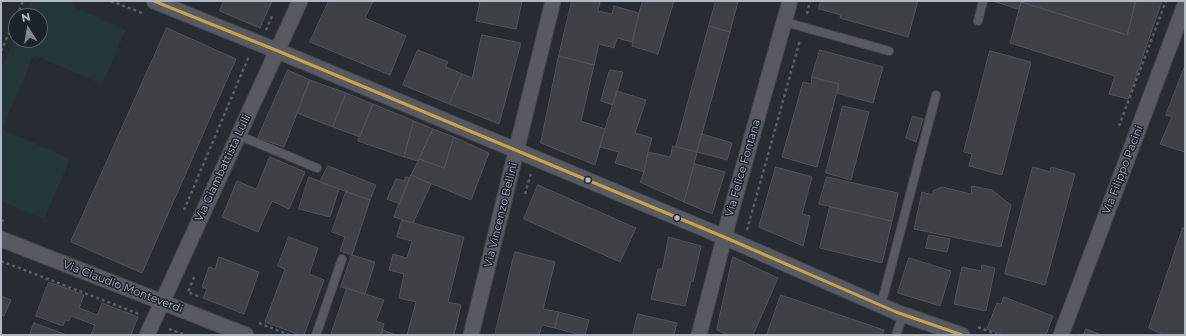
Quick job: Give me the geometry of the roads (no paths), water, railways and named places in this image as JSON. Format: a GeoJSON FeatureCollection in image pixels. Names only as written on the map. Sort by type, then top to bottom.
{"type":"FeatureCollection","features":[{"type":"Feature","properties":{"kind":"street"},"geometry":{"type":"LineString","coordinates":[[154,1],[724,236],[903,315],[962,335]]}},
{"type":"Feature","properties":{"kind":"street","name":"Via Giambattista Lulli"},"geometry":{"type":"LineString","coordinates":[[147,335],[300,1]]}},
{"type":"Feature","properties":{"kind":"street","name":"Via Vincenzo Bellini"},"geometry":{"type":"LineString","coordinates":[[472,335],[553,1]]}},
{"type":"Feature","properties":{"kind":"street","name":"Via Felice Fontana"},"geometry":{"type":"LineString","coordinates":[[699,335],[724,236],[790,1]]}},
{"type":"Feature","properties":{"kind":"street","name":"Via Filippo Pacini"},"geometry":{"type":"LineString","coordinates":[[1061,335],[1185,5]]}},
{"type":"Feature","properties":{"kind":"street","name":"Via Claudio Monteverdi"},"geometry":{"type":"LineString","coordinates":[[1,239],[246,335]]}},
{"type":"Feature","properties":{"kind":"lane"},"geometry":{"type":"LineString","coordinates":[[978,21],[983,1]]}},
{"type":"Feature","properties":{"kind":"lane"},"geometry":{"type":"LineString","coordinates":[[785,22],[889,51]]}},
{"type":"Feature","properties":{"kind":"lane"},"geometry":{"type":"LineString","coordinates":[[880,305],[886,290],[936,95]]}},
{"type":"Feature","properties":{"kind":"lane"},"geometry":{"type":"LineString","coordinates":[[238,135],[317,168]]}},
{"type":"Feature","properties":{"kind":"lane"},"geometry":{"type":"LineString","coordinates":[[316,335],[342,259]]}},
{"type":"Feature","properties":{"kind":"lane"},"geometry":{"type":"LineString","coordinates":[[896,335],[903,315]]}}]}
